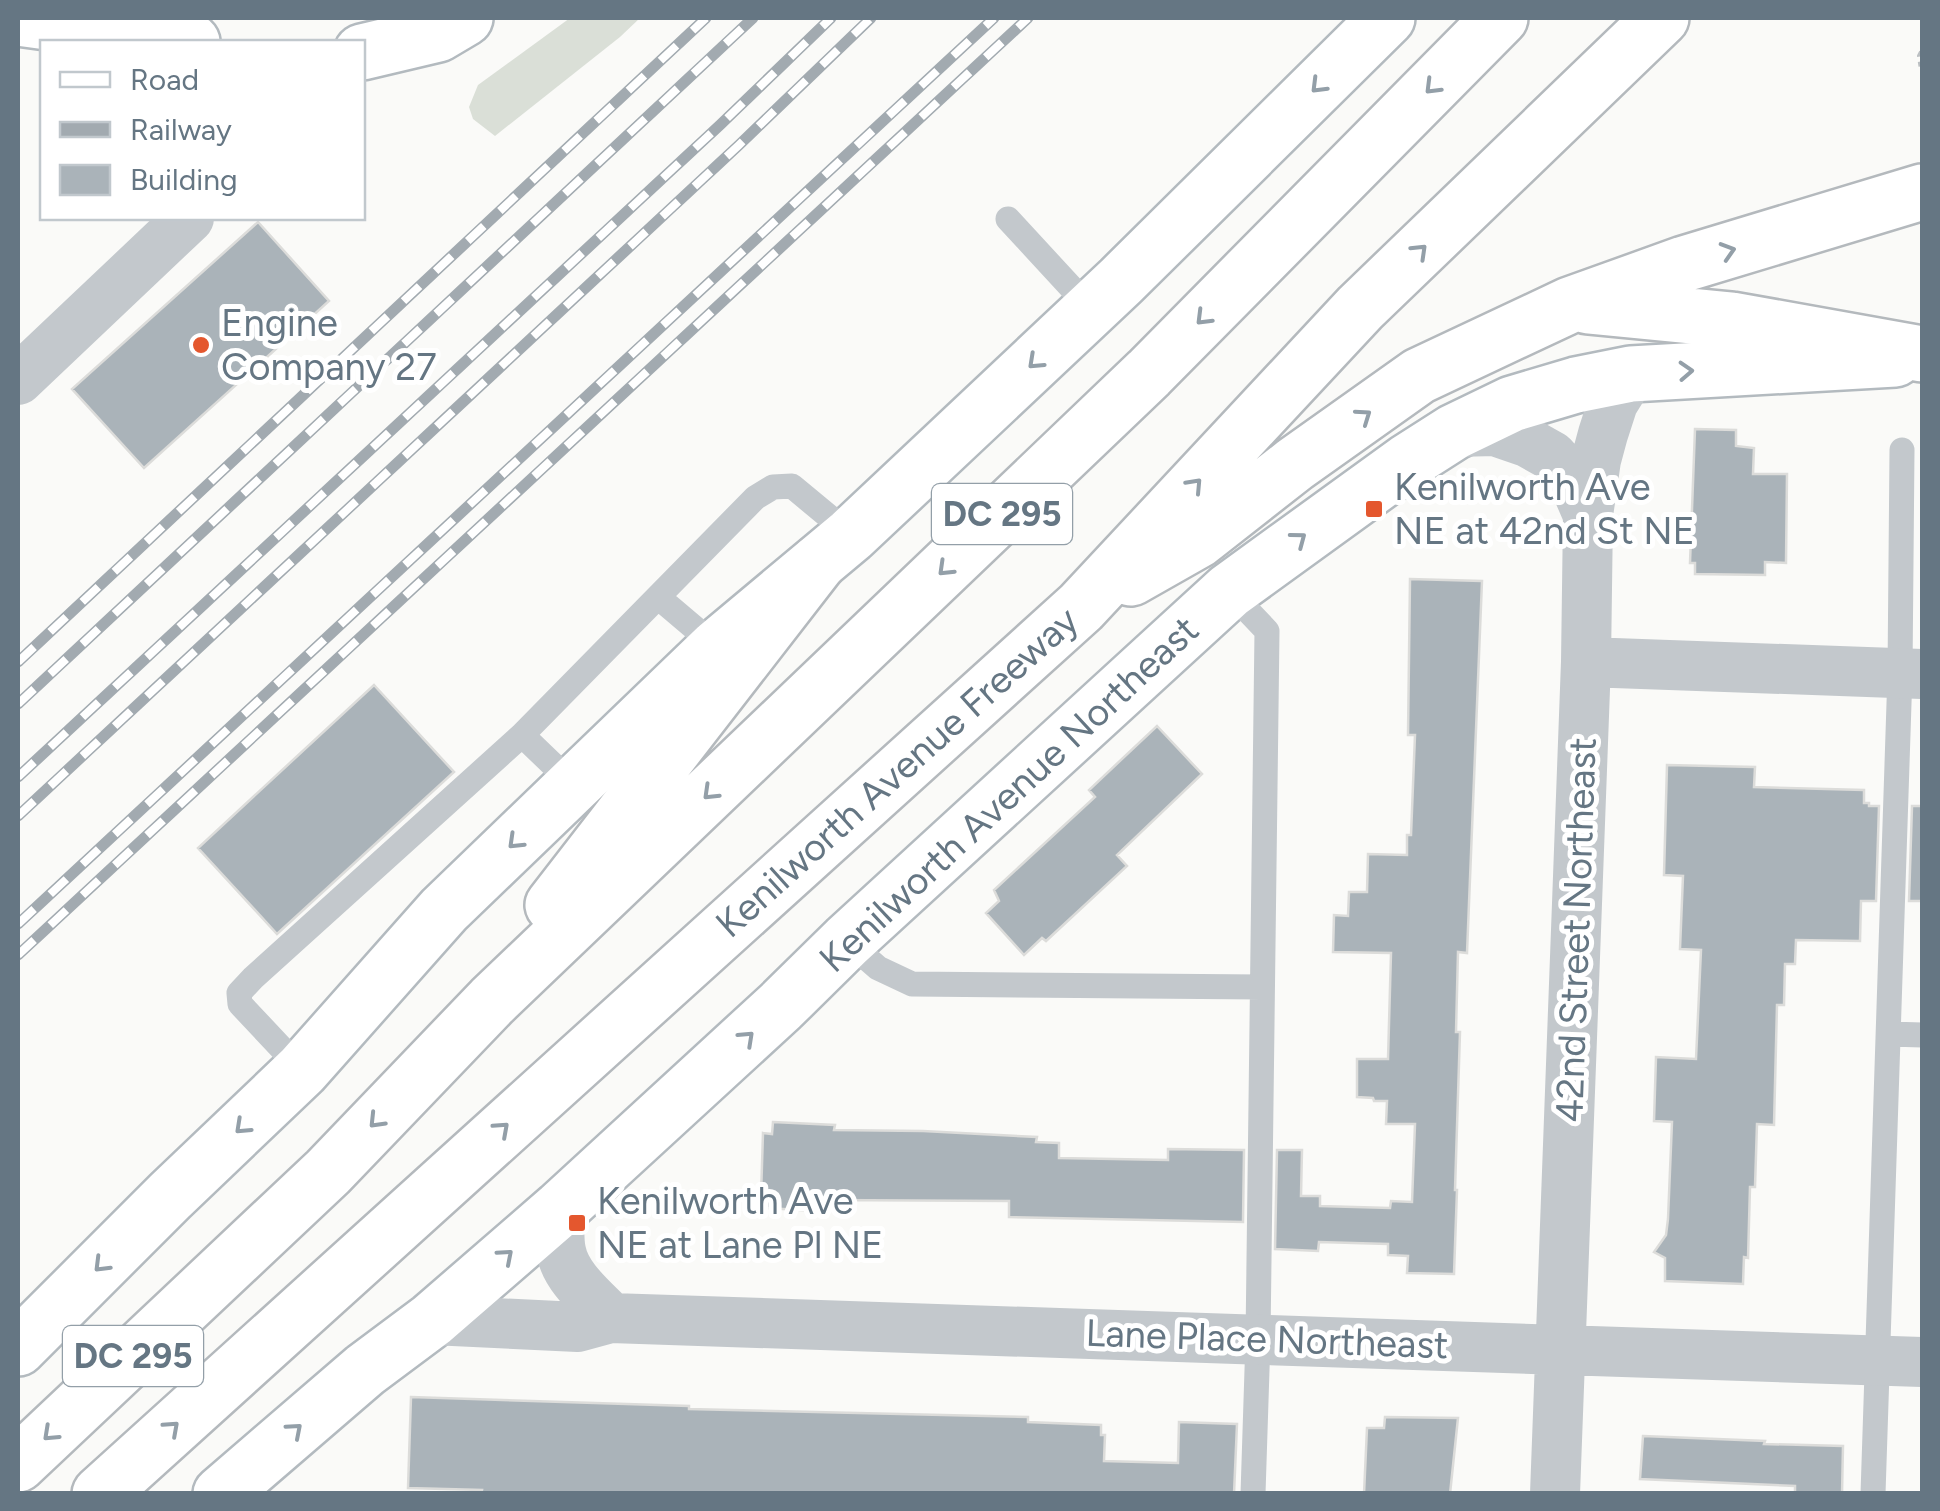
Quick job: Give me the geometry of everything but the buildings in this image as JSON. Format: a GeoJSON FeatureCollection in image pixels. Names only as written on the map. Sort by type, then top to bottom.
{"type":"FeatureCollection","features":[{"type":"Feature","properties":{"kind":"main road"},"geometry":{"type":"LineString","coordinates":[[18,18],[178,40]]}},
{"type":"Feature","properties":{"kind":"main road"},"geometry":{"type":"LineString","coordinates":[[365,51],[438,34],[465,18]]}},
{"type":"Feature","properties":{"kind":"main road","name":"DC 295"},"geometry":{"type":"LineString","coordinates":[[18,1464],[328,1172],[492,1001],[1149,374],[1500,18]]}},
{"type":"Feature","properties":{"kind":"main road","name":"Kenilworth Avenue Freeway"},"geometry":{"type":"LineString","coordinates":[[100,1494],[1080,608],[1360,308],[1661,18]]}},
{"type":"Feature","properties":{"kind":"main road"},"geometry":{"type":"LineString","coordinates":[[18,1348],[302,1070],[444,910],[717,647],[835,549],[1091,309],[1369,24]]}},
{"type":"Feature","properties":{"kind":"main road"},"geometry":{"type":"LineString","coordinates":[[1080,608],[1198,540],[1295,464],[1419,376],[1570,305],[1684,264],[1922,192]]}},
{"type":"Feature","properties":{"kind":"main road"},"geometry":{"type":"LineString","coordinates":[[1570,305],[1732,320],[1922,356]]}},
{"type":"Feature","properties":{"kind":"main road","name":"Kenilworth Avenue Northeast"},"geometry":{"type":"LineString","coordinates":[[221,1494],[560,1209],[1230,591],[1341,508],[1454,432],[1512,404],[1632,374],[1922,356]]}},
{"type":"Feature","properties":{"kind":"main road"},"geometry":{"type":"LineString","coordinates":[[492,1001],[549,910],[835,549]]}},
{"type":"Feature","properties":{"kind":"street"},"geometry":{"type":"LineString","coordinates":[[18,380],[187,220]]}},
{"type":"Feature","properties":{"kind":"street","name":"42nd Street Northeast"},"geometry":{"type":"LineString","coordinates":[[1555,1494],[1588,514],[1602,434],[1613,403],[1632,374]]}},
{"type":"Feature","properties":{"kind":"street"},"geometry":{"type":"LineString","coordinates":[[1454,432],[1495,432],[1527,442],[1552,456],[1572,478],[1588,514]]}},
{"type":"Feature","properties":{"kind":"street"},"geometry":{"type":"LineString","coordinates":[[1586,662],[1911,674]]}},
{"type":"Feature","properties":{"kind":"street"},"geometry":{"type":"LineString","coordinates":[[560,1209],[560,1250],[565,1263],[573,1277],[612,1318]]}},
{"type":"Feature","properties":{"kind":"street","name":"Lane Place Northeast"},"geometry":{"type":"LineString","coordinates":[[432,1320],[578,1326],[612,1318],[1901,1361]]}},
{"type":"Feature","properties":{"kind":"lane"},"geometry":{"type":"LineString","coordinates":[[1008,219],[1091,309]]}},
{"type":"Feature","properties":{"kind":"lane"},"geometry":{"type":"LineString","coordinates":[[1874,1494],[1901,1361],[1889,1034],[1911,674],[1902,450]]}},
{"type":"Feature","properties":{"kind":"lane"},"geometry":{"type":"LineString","coordinates":[[302,1070],[240,1004],[239,993],[522,735],[756,498],[774,487],[792,486],[835,549]]}},
{"type":"Feature","properties":{"kind":"lane"},"geometry":{"type":"LineString","coordinates":[[1230,591],[1267,631],[1253,1494]]}},
{"type":"Feature","properties":{"kind":"lane"},"geometry":{"type":"LineString","coordinates":[[658,597],[717,647]]}},
{"type":"Feature","properties":{"kind":"lane"},"geometry":{"type":"LineString","coordinates":[[522,735],[574,785]]}},
{"type":"Feature","properties":{"kind":"lane"},"geometry":{"type":"LineString","coordinates":[[847,941],[878,968],[912,984],[1262,987]]}},
{"type":"Feature","properties":{"kind":"lane"},"geometry":{"type":"LineString","coordinates":[[1889,1034],[1922,1036]]}},
{"type":"Feature","properties":{"kind":"path"},"geometry":{"type":"LineString","coordinates":[[1922,52],[1922,70]]}},
{"type":"Feature","properties":{"kind":"shaded area"},"geometry":{"type":"Polygon","coordinates":[[[570,18],[640,18],[495,136],[473,119],[469,107],[478,85],[570,18]]]}},
{"type":"Feature","properties":{"kind":"railway"},"geometry":{"type":"LineString","coordinates":[[18,662],[706,18]]}},
{"type":"Feature","properties":{"kind":"railway"},"geometry":{"type":"LineString","coordinates":[[18,704],[753,18]]}},
{"type":"Feature","properties":{"kind":"railway"},"geometry":{"type":"LineString","coordinates":[[18,777],[831,18]]}},
{"type":"Feature","properties":{"kind":"railway"},"geometry":{"type":"LineString","coordinates":[[18,816],[871,18]]}},
{"type":"Feature","properties":{"kind":"railway"},"geometry":{"type":"LineString","coordinates":[[18,924],[994,18]]}},
{"type":"Feature","properties":{"kind":"railway"},"geometry":{"type":"LineString","coordinates":[[18,955],[1028,18]]}},
{"type":"Feature","properties":{"kind":"place","name":"Engine Company 27"},"geometry":{"type":"Point","coordinates":[201,345]}},
{"type":"Feature","properties":{"kind":"place","name":"Kenilworth Ave NE at 42nd St NE"},"geometry":{"type":"Point","coordinates":[1374,509]}},
{"type":"Feature","properties":{"kind":"place","name":"Kenilworth Ave NE at Lane Pl NE"},"geometry":{"type":"Point","coordinates":[577,1223]}}]}
